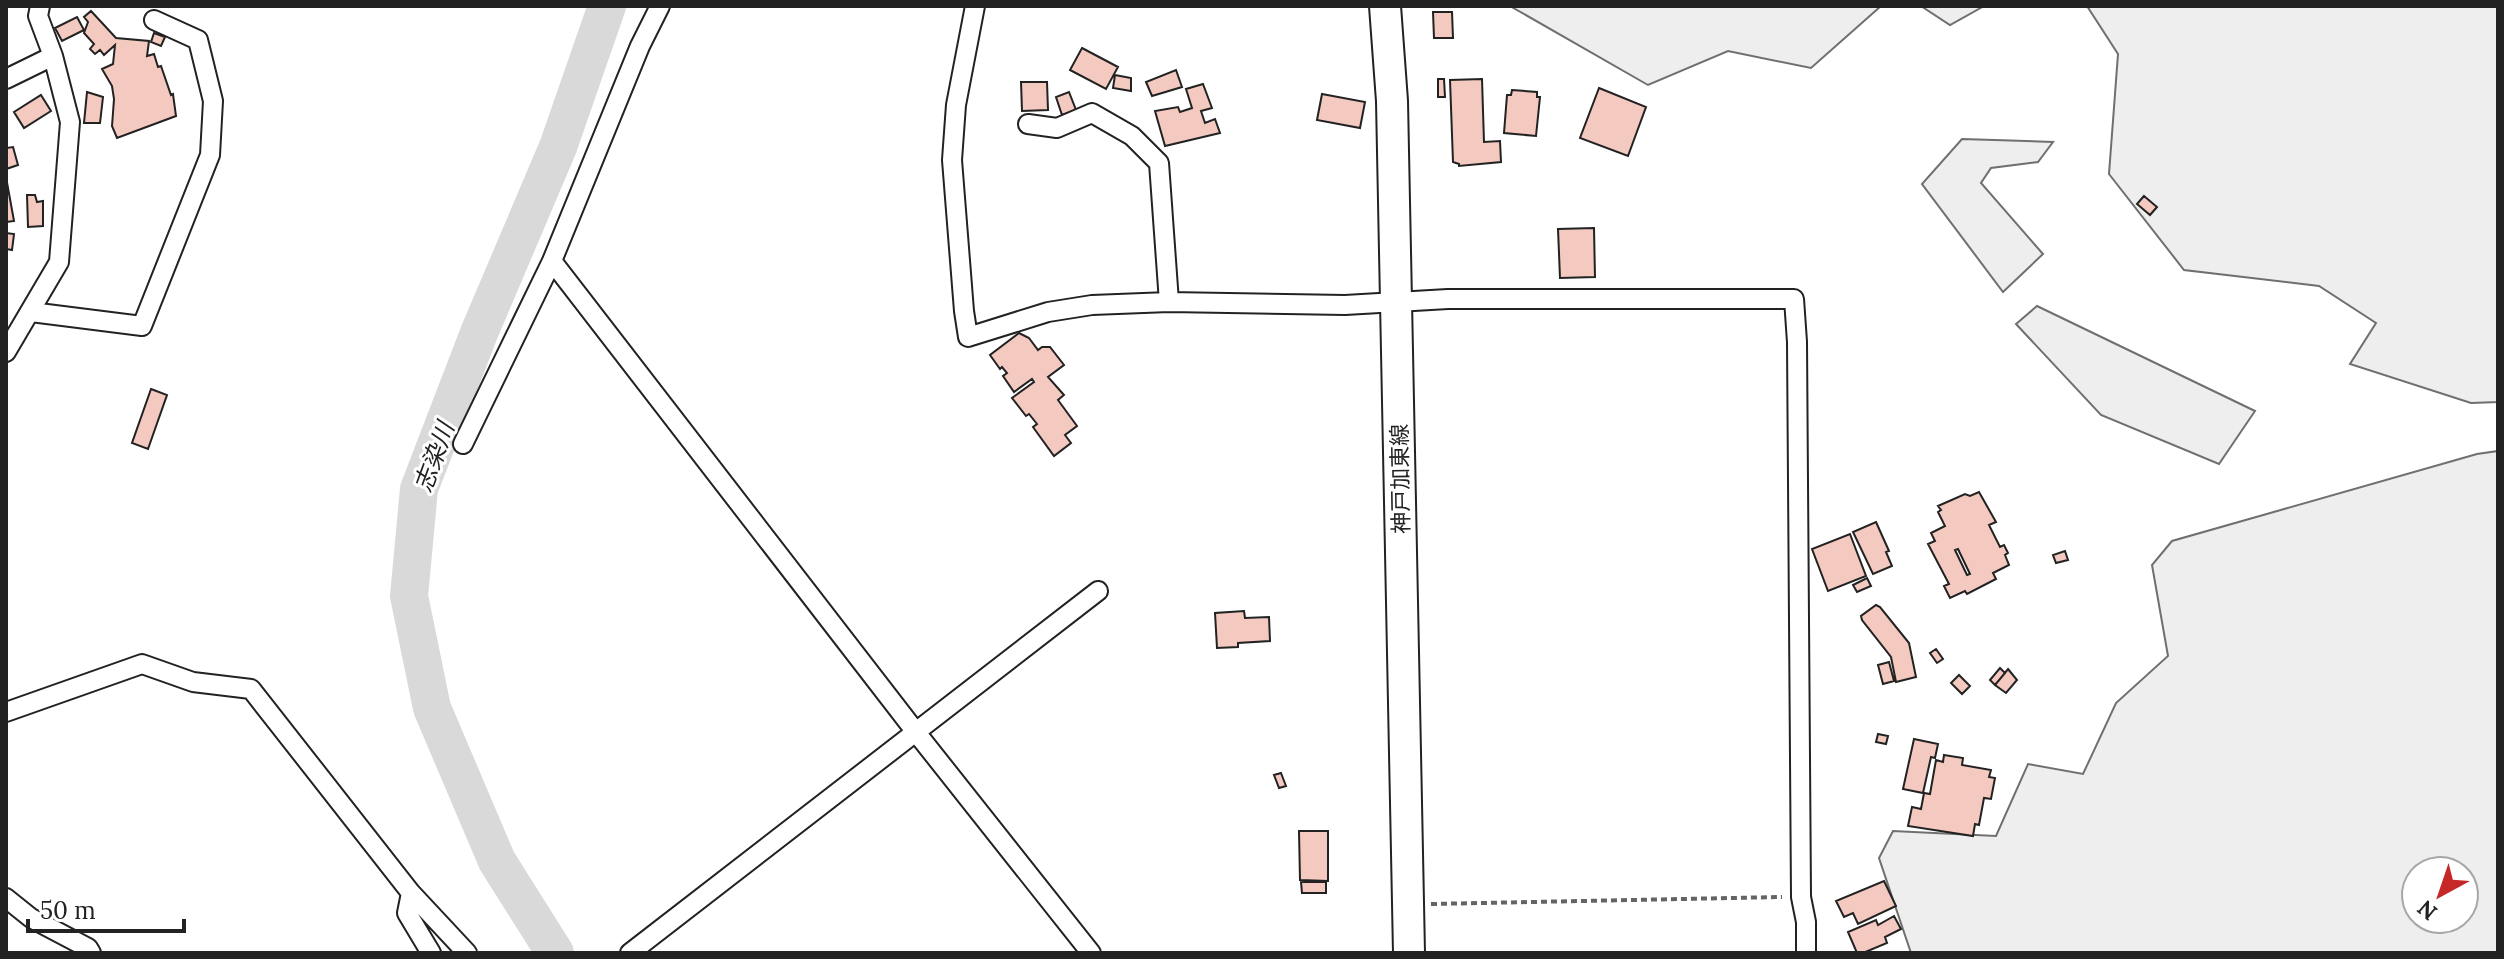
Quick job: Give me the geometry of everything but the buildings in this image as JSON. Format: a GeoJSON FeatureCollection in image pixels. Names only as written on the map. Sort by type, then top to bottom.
{"type":"FeatureCollection","features":[{"type":"Feature","properties":{"kind":"main road","name":"神戸加東線"},"geometry":{"type":"LineString","coordinates":[[1385,6],[1392,101],[1409,953]]}},
{"type":"Feature","properties":{"kind":"street"},"geometry":{"type":"LineString","coordinates":[[6,352],[12,332],[31,312],[59,262],[70,122],[53,56],[38,16],[40,6]]}},
{"type":"Feature","properties":{"kind":"street"},"geometry":{"type":"LineString","coordinates":[[463,444],[552,261],[640,46],[660,6]]}},
{"type":"Feature","properties":{"kind":"street"},"geometry":{"type":"LineString","coordinates":[[975,6],[956,105],[952,160],[968,337],[1062,310],[1092,305],[1169,302],[1397,303],[1448,299],[1794,299],[1801,897],[1806,922],[1806,953]]}},
{"type":"Feature","properties":{"kind":"street"},"geometry":{"type":"LineString","coordinates":[[31,312],[142,326],[210,155],[213,101],[198,40],[154,20]]}},
{"type":"Feature","properties":{"kind":"street"},"geometry":{"type":"LineString","coordinates":[[6,79],[53,56]]}},
{"type":"Feature","properties":{"kind":"street"},"geometry":{"type":"LineString","coordinates":[[1028,124],[1057,128],[1092,113],[1132,136],[1159,163],[1169,302]]}},
{"type":"Feature","properties":{"kind":"street"},"geometry":{"type":"LineString","coordinates":[[552,261],[915,731],[1091,953]]}},
{"type":"Feature","properties":{"kind":"street"},"geometry":{"type":"LineString","coordinates":[[630,953],[1098,591]]}},
{"type":"Feature","properties":{"kind":"street"},"geometry":{"type":"LineString","coordinates":[[6,712],[142,664],[193,682],[251,689],[411,893],[467,953]]}},
{"type":"Feature","properties":{"kind":"street"},"geometry":{"type":"LineString","coordinates":[[411,893],[407,913],[431,953]]}},
{"type":"Feature","properties":{"kind":"street"},"geometry":{"type":"LineString","coordinates":[[6,898],[31,918],[88,948],[91,953]]}},
{"type":"Feature","properties":{"kind":"path"},"geometry":{"type":"LineString","coordinates":[[1408,905],[1801,897]]}},
{"type":"Feature","properties":{"kind":"shaded area"},"geometry":{"type":"Polygon","coordinates":[[[1510,6],[1881,6],[1811,68],[1728,51],[1648,85],[1510,6]]]}},
{"type":"Feature","properties":{"kind":"shaded area"},"geometry":{"type":"Polygon","coordinates":[[[1921,6],[1984,6],[1950,25],[1921,6]]]}},
{"type":"Feature","properties":{"kind":"shaded area"},"geometry":{"type":"Polygon","coordinates":[[[2087,6],[2498,6],[2498,402],[2471,403],[2350,364],[2376,323],[2319,286],[2184,270],[2109,174],[2118,54],[2087,6]]]}},
{"type":"Feature","properties":{"kind":"shaded area"},"geometry":{"type":"Polygon","coordinates":[[[1962,139],[2053,142],[2038,162],[1991,168],[1981,183],[2043,254],[2003,292],[1922,184],[1962,139]]]}},
{"type":"Feature","properties":{"kind":"shaded area"},"geometry":{"type":"Polygon","coordinates":[[[2037,306],[2255,411],[2219,464],[2101,415],[2016,324],[2037,306]]]}},
{"type":"Feature","properties":{"kind":"shaded area"},"geometry":{"type":"Polygon","coordinates":[[[2498,451],[2498,953],[1911,953],[1879,858],[1893,831],[1996,836],[2028,764],[2083,774],[2116,703],[2168,656],[2152,565],[2172,541],[2477,454],[2498,451]]]}},
{"type":"Feature","properties":{"kind":"waterway","name":"志染川"},"geometry":{"type":"LineString","coordinates":[[555,953],[497,861],[432,708],[409,596],[419,489],[479,333],[558,147],[607,6]]}}]}
